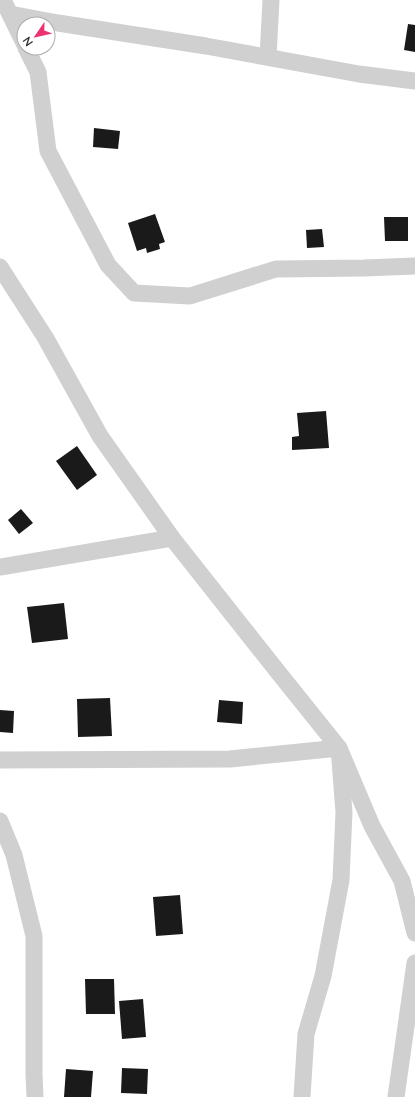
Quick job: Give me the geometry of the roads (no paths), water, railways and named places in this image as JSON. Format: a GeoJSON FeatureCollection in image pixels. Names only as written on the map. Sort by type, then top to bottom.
{"type":"FeatureCollection","features":[{"type":"Feature","properties":{"kind":"street"},"geometry":{"type":"LineString","coordinates":[[268,57],[271,0]]}},
{"type":"Feature","properties":{"kind":"street"},"geometry":{"type":"LineString","coordinates":[[7,7],[58,24],[206,46],[359,74],[415,81]]}},
{"type":"Feature","properties":{"kind":"street"},"geometry":{"type":"LineString","coordinates":[[7,7],[16,26]]}},
{"type":"Feature","properties":{"kind":"street"},"geometry":{"type":"LineString","coordinates":[[30,56],[38,72],[48,151],[108,265],[134,293],[190,296],[276,269],[415,266]]}},
{"type":"Feature","properties":{"kind":"street"},"geometry":{"type":"LineString","coordinates":[[0,267],[45,337],[100,436],[172,538],[339,748],[372,826],[402,881],[415,933]]}},
{"type":"Feature","properties":{"kind":"street"},"geometry":{"type":"LineString","coordinates":[[0,568],[172,538]]}},
{"type":"Feature","properties":{"kind":"street"},"geometry":{"type":"LineString","coordinates":[[0,760],[230,759],[339,748]]}},
{"type":"Feature","properties":{"kind":"street"},"geometry":{"type":"LineString","coordinates":[[302,1097],[306,1034],[323,976],[341,880],[344,812],[339,748]]}},
{"type":"Feature","properties":{"kind":"street"},"geometry":{"type":"LineString","coordinates":[[0,821],[14,855],[34,936],[35,1097]]}},
{"type":"Feature","properties":{"kind":"street"},"geometry":{"type":"LineString","coordinates":[[396,1097],[415,963]]}}]}
